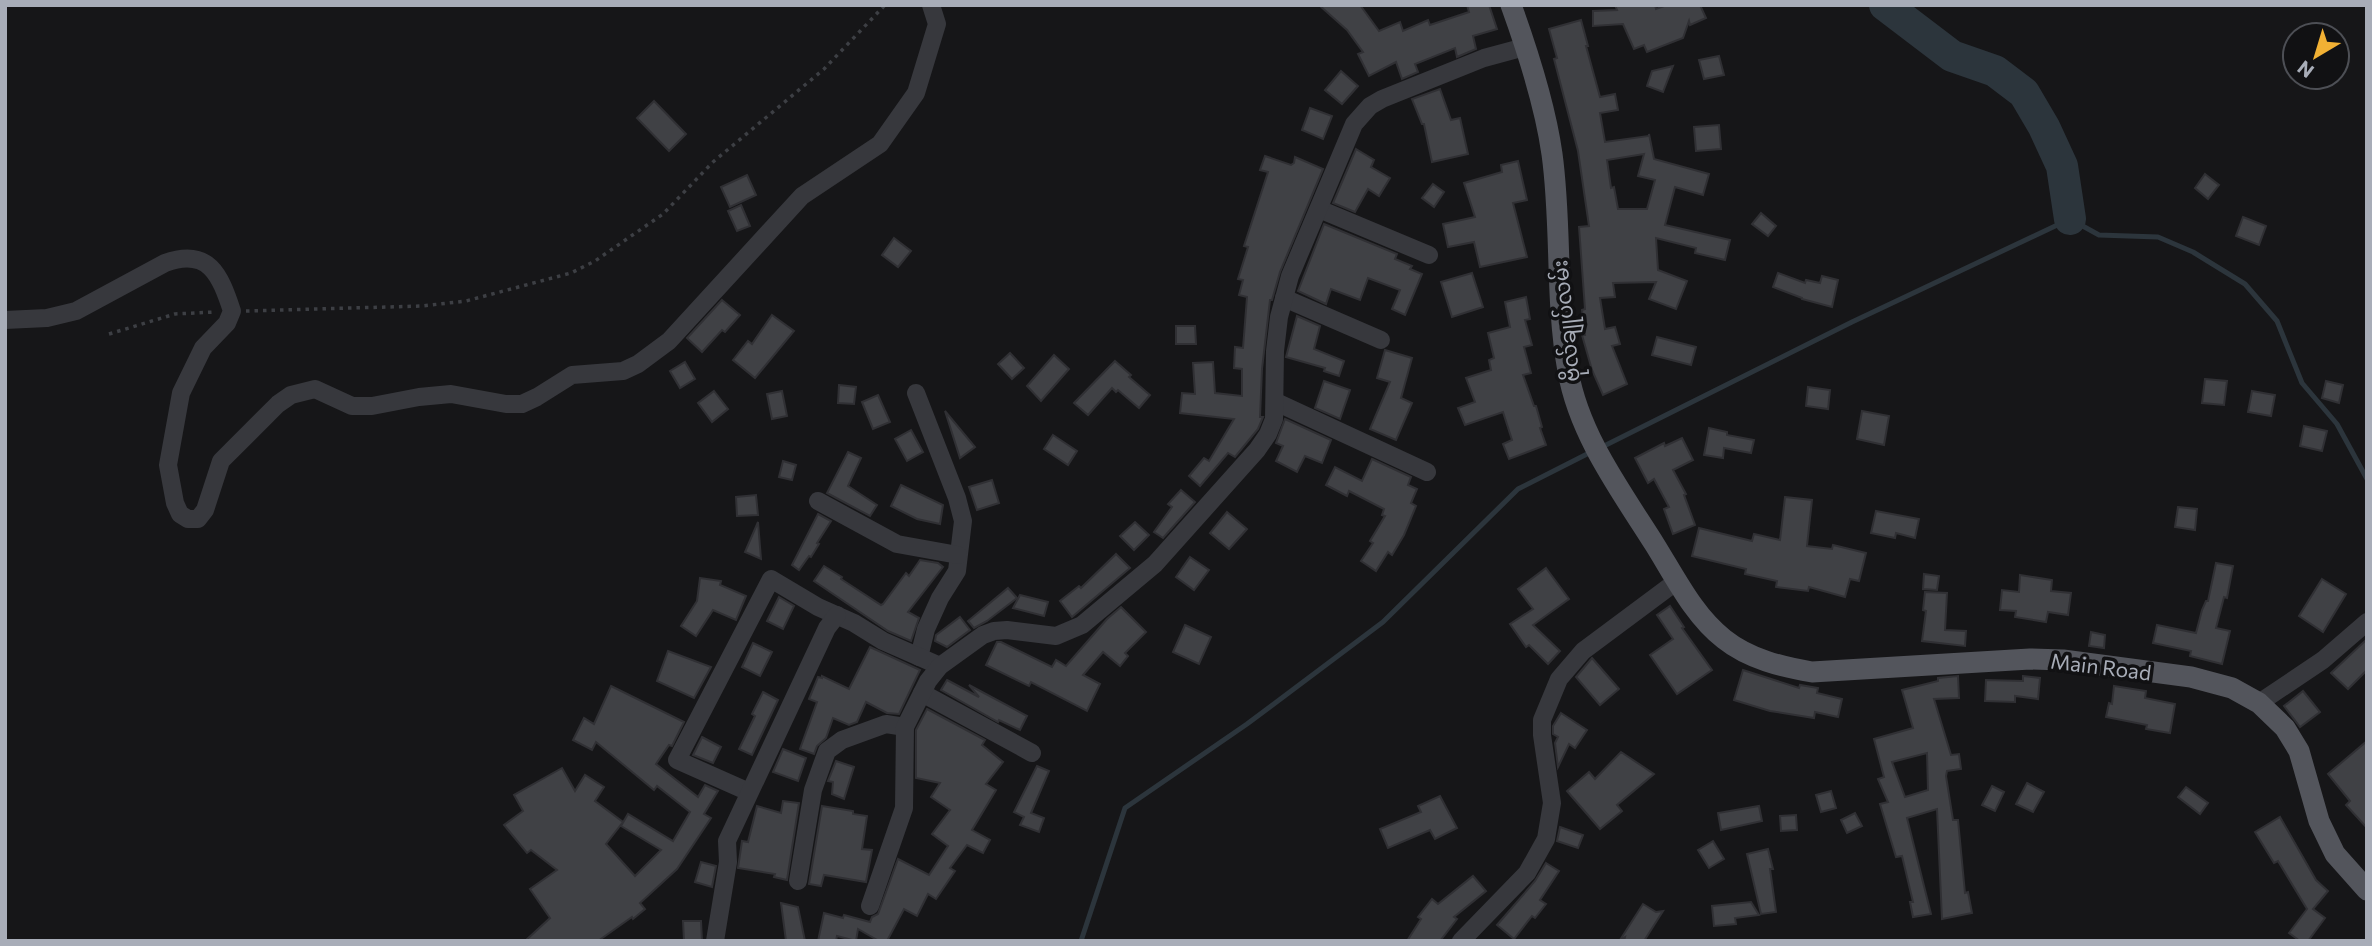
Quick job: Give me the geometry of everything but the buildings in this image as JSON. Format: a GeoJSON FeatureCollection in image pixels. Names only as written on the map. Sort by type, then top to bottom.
{"type":"FeatureCollection","features":[{"type":"Feature","properties":{"kind":"main road","name":"ဗိုလ်‌ချုပ်‌လမ်း"},"geometry":{"type":"LineString","coordinates":[[1511,5],[1525,47],[1552,153],[1560,309],[1568,372],[1577,406],[1590,438],[1677,581],[1710,627],[1724,640]]}},
{"type":"Feature","properties":{"kind":"main road","name":"Main Road"},"geometry":{"type":"LineString","coordinates":[[1724,640],[1744,653],[1812,672],[1832,673],[1983,661],[2063,660],[2191,677],[2232,688],[2259,703],[2285,729],[2299,751],[2319,821],[2335,854],[2367,890]]}},
{"type":"Feature","properties":{"kind":"street"},"geometry":{"type":"LineString","coordinates":[[5,320],[47,318],[76,311],[181,257],[191,257],[207,265],[220,279],[232,311],[227,323],[203,348],[181,393],[168,465],[175,503],[180,514],[188,519],[198,519],[205,510],[221,461],[278,404],[291,395],[315,389],[352,406],[372,406],[451,394],[506,404],[522,404],[572,375],[623,371],[639,364],[669,341],[802,196],[880,144],[916,93],[937,24],[931,5]]}},
{"type":"Feature","properties":{"kind":"street"},"geometry":{"type":"LineString","coordinates":[[870,906],[904,808],[905,727],[922,693],[940,666],[983,635],[994,631],[1056,636],[1082,625],[1155,564],[1257,450],[1268,434],[1274,419],[1276,402],[1275,351],[1279,317],[1290,276],[1354,124],[1370,106],[1484,58],[1525,47]]}},
{"type":"Feature","properties":{"kind":"street"},"geometry":{"type":"LineString","coordinates":[[1319,209],[1429,255]]}},
{"type":"Feature","properties":{"kind":"street"},"geometry":{"type":"LineString","coordinates":[[1284,298],[1381,340]]}},
{"type":"Feature","properties":{"kind":"street"},"geometry":{"type":"LineString","coordinates":[[916,393],[957,498],[962,521],[957,571],[940,598],[926,629],[919,657]]}},
{"type":"Feature","properties":{"kind":"street"},"geometry":{"type":"LineString","coordinates":[[1276,402],[1427,472]]}},
{"type":"Feature","properties":{"kind":"street"},"geometry":{"type":"LineString","coordinates":[[818,501],[897,544],[958,555]]}},
{"type":"Feature","properties":{"kind":"street"},"geometry":{"type":"LineString","coordinates":[[749,792],[677,760],[771,579],[883,641],[940,666]]}},
{"type":"Feature","properties":{"kind":"street"},"geometry":{"type":"LineString","coordinates":[[1461,941],[1527,873],[1546,839],[1552,803],[1542,720],[1559,679],[1583,651],[1677,581]]}},
{"type":"Feature","properties":{"kind":"street"},"geometry":{"type":"LineString","coordinates":[[715,941],[728,862],[727,841],[827,628],[837,615]]}},
{"type":"Feature","properties":{"kind":"street"},"geometry":{"type":"LineString","coordinates":[[2259,703],[2323,660],[2367,622]]}},
{"type":"Feature","properties":{"kind":"street"},"geometry":{"type":"LineString","coordinates":[[922,693],[1032,752]]}},
{"type":"Feature","properties":{"kind":"street"},"geometry":{"type":"LineString","coordinates":[[798,881],[813,790],[827,751],[842,740],[886,724],[905,727]]}},
{"type":"Feature","properties":{"kind":"path"},"geometry":{"type":"LineString","coordinates":[[108,334],[175,314],[455,303],[571,272],[595,261],[663,214],[713,162],[824,69],[885,5]]}},
{"type":"Feature","properties":{"kind":"shaded area"},"geometry":{"type":"Polygon","coordinates":[[[1869,5],[1906,5],[1952,56],[1885,19],[1869,5]]]}},
{"type":"Feature","properties":{"kind":"waterway"},"geometry":{"type":"LineString","coordinates":[[1885,5],[1952,56],[1995,71],[2024,93],[2062,166],[2070,219]]}},
{"type":"Feature","properties":{"kind":"waterway"},"geometry":{"type":"LineString","coordinates":[[1602,447],[1852,322],[2070,219],[2099,235],[2158,237],[2193,252],[2245,284],[2277,321],[2302,383],[2337,424],[2367,479]]}},
{"type":"Feature","properties":{"kind":"waterway"},"geometry":{"type":"LineString","coordinates":[[1081,941],[1125,808],[1247,724],[1383,622],[1518,489],[1593,451]]}}]}
